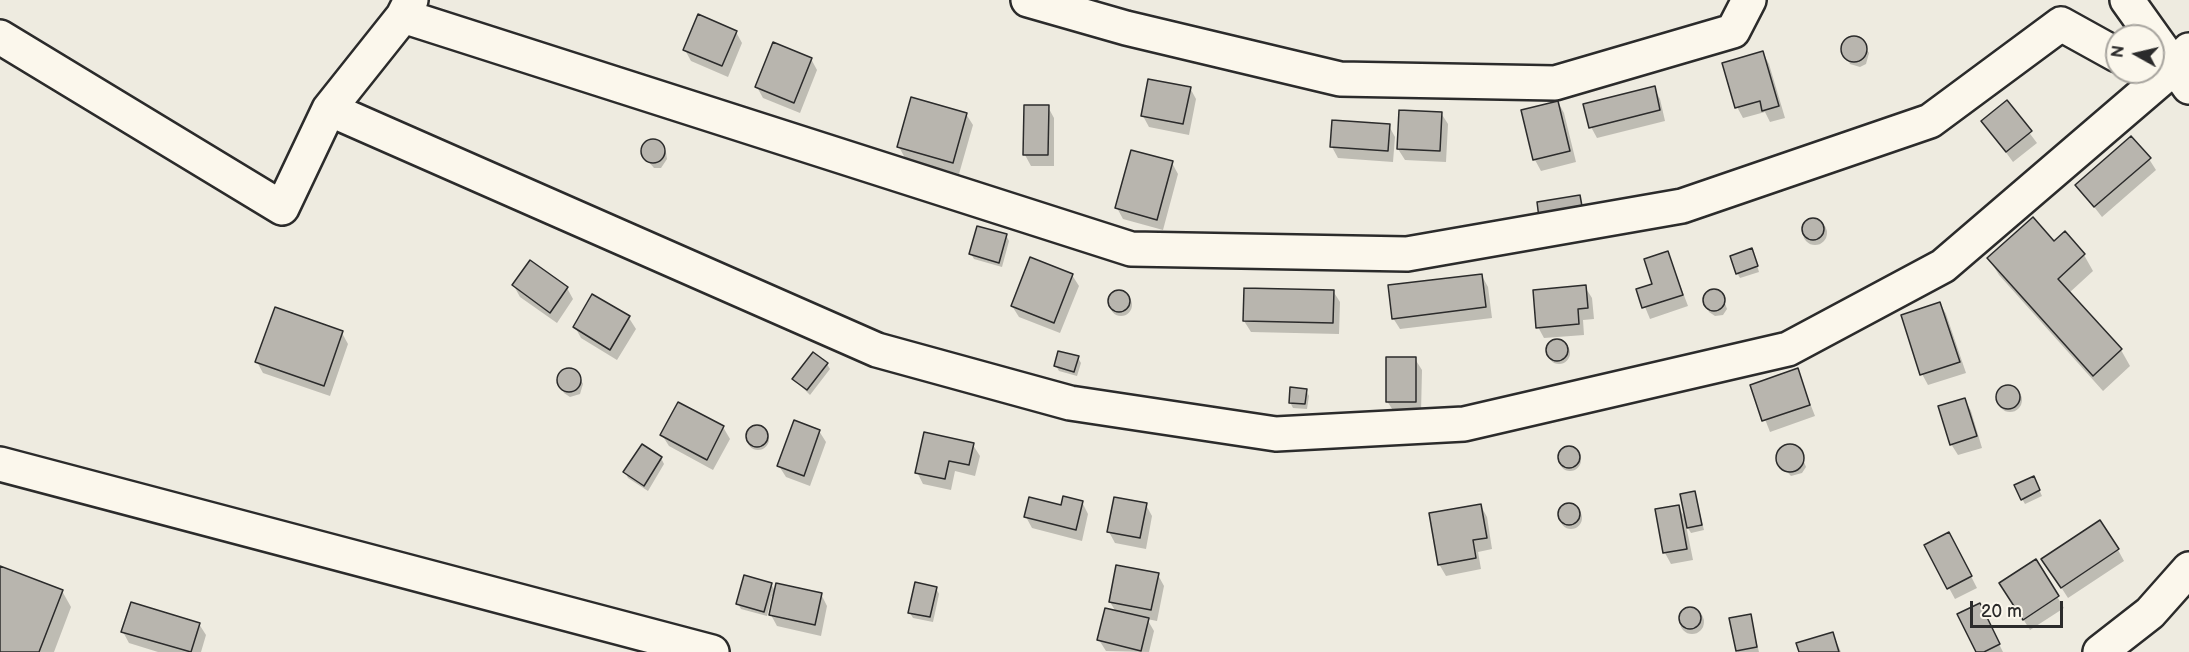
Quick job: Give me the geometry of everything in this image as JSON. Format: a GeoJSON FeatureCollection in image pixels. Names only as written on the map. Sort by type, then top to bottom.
{"type":"FeatureCollection","features":[{"type":"Feature","properties":{"kind":"street"},"geometry":{"type":"LineString","coordinates":[[1028,0],[1126,28],[1340,79],[1555,83],[1732,31],[1749,0]]}},
{"type":"Feature","properties":{"kind":"street"},"geometry":{"type":"LineString","coordinates":[[330,109],[877,350],[1070,403],[1276,434],[1464,424],[1788,349],[1943,266],[2172,71],[2127,0]]}},
{"type":"Feature","properties":{"kind":"street"},"geometry":{"type":"LineString","coordinates":[[0,37],[282,208],[330,109],[407,8],[1131,249],[1407,254],[1682,206],[1930,121],[2061,24],[2105,48]]}},
{"type":"Feature","properties":{"kind":"street"},"geometry":{"type":"LineString","coordinates":[[0,464],[712,652]]}},
{"type":"Feature","properties":{"kind":"street"},"geometry":{"type":"LineString","coordinates":[[2100,652],[2150,613],[2189,569]]}},
{"type":"Feature","properties":{"kind":"building"},"geometry":{"type":"Polygon","coordinates":[[[698,14],[737,31],[722,66],[683,50],[698,14]]]}},
{"type":"Feature","properties":{"kind":"building"},"geometry":{"type":"Polygon","coordinates":[[[1854,36],[1863,40],[1867,49],[1863,58],[1854,62],[1845,58],[1841,49],[1845,40],[1854,36]]]}},
{"type":"Feature","properties":{"kind":"building"},"geometry":{"type":"Polygon","coordinates":[[[773,42],[812,58],[794,103],[755,87],[773,42]]]}},
{"type":"Feature","properties":{"kind":"building"},"geometry":{"type":"Polygon","coordinates":[[[1763,51],[1779,106],[1762,111],[1760,101],[1735,108],[1722,63],[1763,51]]]}},
{"type":"Feature","properties":{"kind":"building"},"geometry":{"type":"Polygon","coordinates":[[[1148,79],[1191,87],[1183,124],[1141,116],[1148,79]]]}},
{"type":"Feature","properties":{"kind":"building"},"geometry":{"type":"Polygon","coordinates":[[[1655,86],[1660,110],[1589,128],[1583,104],[1655,86]]]}},
{"type":"Feature","properties":{"kind":"building"},"geometry":{"type":"Polygon","coordinates":[[[911,97],[967,113],[953,163],[897,147],[911,97]]]}},
{"type":"Feature","properties":{"kind":"building"},"geometry":{"type":"Polygon","coordinates":[[[2007,100],[2032,131],[2006,152],[1981,121],[2007,100]]]}},
{"type":"Feature","properties":{"kind":"building"},"geometry":{"type":"Polygon","coordinates":[[[1558,101],[1570,151],[1533,160],[1521,110],[1558,101]]]}},
{"type":"Feature","properties":{"kind":"building"},"geometry":{"type":"Polygon","coordinates":[[[1024,105],[1049,105],[1048,155],[1023,155],[1024,105]]]}},
{"type":"Feature","properties":{"kind":"building"},"geometry":{"type":"Polygon","coordinates":[[[1399,110],[1442,112],[1440,151],[1397,149],[1399,110]]]}},
{"type":"Feature","properties":{"kind":"building"},"geometry":{"type":"Polygon","coordinates":[[[1332,120],[1390,124],[1388,151],[1330,147],[1332,120]]]}},
{"type":"Feature","properties":{"kind":"building"},"geometry":{"type":"Polygon","coordinates":[[[2131,136],[2151,158],[2094,207],[2075,185],[2131,136]]]}},
{"type":"Feature","properties":{"kind":"building"},"geometry":{"type":"Polygon","coordinates":[[[653,139],[662,142],[665,151],[662,160],[653,163],[644,160],[641,151],[644,142],[653,139]]]}},
{"type":"Feature","properties":{"kind":"building"},"geometry":{"type":"Polygon","coordinates":[[[1131,150],[1173,161],[1157,220],[1115,208],[1131,150]]]}},
{"type":"Feature","properties":{"kind":"building"},"geometry":{"type":"Polygon","coordinates":[[[1580,195],[1583,212],[1539,218],[1537,202],[1580,195]]]}},
{"type":"Feature","properties":{"kind":"building"},"geometry":{"type":"Polygon","coordinates":[[[2033,217],[2054,241],[2065,231],[2085,254],[2058,279],[2122,349],[2093,376],[1987,258],[2033,217]]]}},
{"type":"Feature","properties":{"kind":"building"},"geometry":{"type":"Polygon","coordinates":[[[1809,218],[1817,218],[1824,225],[1824,233],[1817,240],[1809,240],[1802,233],[1802,225],[1809,218]]]}},
{"type":"Feature","properties":{"kind":"building"},"geometry":{"type":"Polygon","coordinates":[[[977,226],[1007,234],[999,263],[969,254],[977,226]]]}},
{"type":"Feature","properties":{"kind":"building"},"geometry":{"type":"Polygon","coordinates":[[[1752,248],[1758,266],[1736,274],[1730,256],[1752,248]]]}},
{"type":"Feature","properties":{"kind":"building"},"geometry":{"type":"Polygon","coordinates":[[[1668,251],[1683,295],[1642,308],[1636,289],[1652,284],[1644,259],[1668,251]]]}},
{"type":"Feature","properties":{"kind":"building"},"geometry":{"type":"Polygon","coordinates":[[[1030,257],[1073,274],[1054,323],[1011,306],[1030,257]]]}},
{"type":"Feature","properties":{"kind":"building"},"geometry":{"type":"Polygon","coordinates":[[[530,260],[568,287],[550,313],[512,285],[530,260]]]}},
{"type":"Feature","properties":{"kind":"building"},"geometry":{"type":"Polygon","coordinates":[[[1482,274],[1486,307],[1392,319],[1388,285],[1482,274]]]}},
{"type":"Feature","properties":{"kind":"building"},"geometry":{"type":"Polygon","coordinates":[[[1586,285],[1588,308],[1578,309],[1579,324],[1536,328],[1533,290],[1586,285]]]}},
{"type":"Feature","properties":{"kind":"building"},"geometry":{"type":"Polygon","coordinates":[[[1244,288],[1334,290],[1333,323],[1243,321],[1244,288]]]}},
{"type":"Feature","properties":{"kind":"building"},"geometry":{"type":"Polygon","coordinates":[[[1710,289],[1718,289],[1725,296],[1725,304],[1718,311],[1710,311],[1703,304],[1703,296],[1710,289]]]}},
{"type":"Feature","properties":{"kind":"building"},"geometry":{"type":"Polygon","coordinates":[[[1119,290],[1127,293],[1130,301],[1127,309],[1119,312],[1111,309],[1108,301],[1111,293],[1119,290]]]}},
{"type":"Feature","properties":{"kind":"building"},"geometry":{"type":"Polygon","coordinates":[[[592,294],[630,316],[610,350],[573,327],[592,294]]]}},
{"type":"Feature","properties":{"kind":"building"},"geometry":{"type":"Polygon","coordinates":[[[1940,302],[1960,362],[1920,375],[1901,315],[1940,302]]]}},
{"type":"Feature","properties":{"kind":"building"},"geometry":{"type":"Polygon","coordinates":[[[275,307],[343,331],[324,386],[255,362],[275,307]]]}},
{"type":"Feature","properties":{"kind":"building"},"geometry":{"type":"Polygon","coordinates":[[[1557,339],[1565,342],[1568,350],[1565,358],[1557,361],[1549,358],[1546,350],[1549,342],[1557,339]]]}},
{"type":"Feature","properties":{"kind":"building"},"geometry":{"type":"Polygon","coordinates":[[[1058,351],[1079,356],[1074,372],[1054,366],[1058,351]]]}},
{"type":"Feature","properties":{"kind":"building"},"geometry":{"type":"Polygon","coordinates":[[[813,352],[828,363],[807,390],[792,379],[813,352]]]}},
{"type":"Feature","properties":{"kind":"building"},"geometry":{"type":"Polygon","coordinates":[[[1386,357],[1416,357],[1416,402],[1386,402],[1386,357]]]}},
{"type":"Feature","properties":{"kind":"building"},"geometry":{"type":"Polygon","coordinates":[[[569,368],[578,371],[581,380],[578,389],[569,392],[560,389],[557,380],[560,371],[569,368]]]}},
{"type":"Feature","properties":{"kind":"building"},"geometry":{"type":"Polygon","coordinates":[[[1798,368],[1810,405],[1762,421],[1750,385],[1798,368]]]}},
{"type":"Feature","properties":{"kind":"building"},"geometry":{"type":"Polygon","coordinates":[[[2008,385],[2016,389],[2020,397],[2016,405],[2008,409],[2000,405],[1996,397],[2000,389],[2008,385]]]}},
{"type":"Feature","properties":{"kind":"building"},"geometry":{"type":"Polygon","coordinates":[[[1290,387],[1307,389],[1305,404],[1289,403],[1290,387]]]}},
{"type":"Feature","properties":{"kind":"building"},"geometry":{"type":"Polygon","coordinates":[[[1965,398],[1977,436],[1950,445],[1938,406],[1965,398]]]}},
{"type":"Feature","properties":{"kind":"building"},"geometry":{"type":"Polygon","coordinates":[[[678,402],[724,426],[707,460],[660,435],[678,402]]]}},
{"type":"Feature","properties":{"kind":"building"},"geometry":{"type":"Polygon","coordinates":[[[794,420],[820,430],[804,476],[777,466],[794,420]]]}},
{"type":"Feature","properties":{"kind":"building"},"geometry":{"type":"Polygon","coordinates":[[[757,425],[765,428],[768,436],[765,444],[757,447],[749,444],[746,436],[749,428],[757,425]]]}},
{"type":"Feature","properties":{"kind":"building"},"geometry":{"type":"Polygon","coordinates":[[[924,432],[974,443],[969,465],[949,461],[945,479],[915,473],[924,432]]]}},
{"type":"Feature","properties":{"kind":"building"},"geometry":{"type":"Polygon","coordinates":[[[642,444],[662,457],[644,486],[623,472],[642,444]]]}},
{"type":"Feature","properties":{"kind":"building"},"geometry":{"type":"Polygon","coordinates":[[[1790,444],[1800,448],[1804,458],[1800,468],[1790,472],[1780,468],[1776,458],[1780,448],[1790,444]]]}},
{"type":"Feature","properties":{"kind":"building"},"geometry":{"type":"Polygon","coordinates":[[[1569,446],[1577,449],[1580,457],[1577,465],[1569,468],[1561,465],[1558,457],[1561,449],[1569,446]]]}},
{"type":"Feature","properties":{"kind":"building"},"geometry":{"type":"Polygon","coordinates":[[[2034,476],[2040,490],[2021,500],[2014,485],[2034,476]]]}},
{"type":"Feature","properties":{"kind":"building"},"geometry":{"type":"Polygon","coordinates":[[[1695,491],[1702,525],[1687,528],[1680,494],[1695,491]]]}},
{"type":"Feature","properties":{"kind":"building"},"geometry":{"type":"Polygon","coordinates":[[[1063,496],[1083,501],[1076,530],[1024,517],[1029,497],[1061,505],[1063,496]]]}},
{"type":"Feature","properties":{"kind":"building"},"geometry":{"type":"Polygon","coordinates":[[[1114,497],[1147,503],[1140,538],[1107,532],[1114,497]]]}},
{"type":"Feature","properties":{"kind":"building"},"geometry":{"type":"Polygon","coordinates":[[[1569,503],[1577,506],[1580,514],[1577,522],[1569,525],[1561,522],[1558,514],[1561,506],[1569,503]]]}},
{"type":"Feature","properties":{"kind":"building"},"geometry":{"type":"Polygon","coordinates":[[[1481,504],[1487,538],[1473,540],[1476,558],[1438,565],[1429,513],[1481,504]]]}},
{"type":"Feature","properties":{"kind":"building"},"geometry":{"type":"Polygon","coordinates":[[[1679,505],[1687,549],[1663,553],[1655,509],[1679,505]]]}},
{"type":"Feature","properties":{"kind":"building"},"geometry":{"type":"Polygon","coordinates":[[[2100,520],[2119,549],[2061,588],[2041,559],[2100,520]]]}},
{"type":"Feature","properties":{"kind":"building"},"geometry":{"type":"Polygon","coordinates":[[[1949,532],[1972,576],[1947,589],[1924,545],[1949,532]]]}},
{"type":"Feature","properties":{"kind":"building"},"geometry":{"type":"Polygon","coordinates":[[[2036,559],[2059,596],[2023,620],[1999,583],[2036,559]]]}},
{"type":"Feature","properties":{"kind":"building"},"geometry":{"type":"Polygon","coordinates":[[[1116,565],[1159,573],[1151,610],[1109,602],[1116,565]]]}},
{"type":"Feature","properties":{"kind":"building"},"geometry":{"type":"Polygon","coordinates":[[[0,566],[63,590],[39,652],[0,652],[0,566]]]}},
{"type":"Feature","properties":{"kind":"building"},"geometry":{"type":"Polygon","coordinates":[[[744,575],[772,583],[764,612],[736,604],[744,575]]]}},
{"type":"Feature","properties":{"kind":"building"},"geometry":{"type":"Polygon","coordinates":[[[915,582],[937,587],[930,617],[908,613],[915,582]]]}},
{"type":"Feature","properties":{"kind":"building"},"geometry":{"type":"Polygon","coordinates":[[[776,583],[822,593],[815,625],[769,615],[776,583]]]}},
{"type":"Feature","properties":{"kind":"building"},"geometry":{"type":"Polygon","coordinates":[[[131,602],[200,623],[191,652],[121,632],[131,602]]]}},
{"type":"Feature","properties":{"kind":"building"},"geometry":{"type":"Polygon","coordinates":[[[1980,603],[2000,644],[1984,652],[1976,652],[1957,614],[1980,603]]]}},
{"type":"Feature","properties":{"kind":"building"},"geometry":{"type":"Polygon","coordinates":[[[1686,607],[1694,607],[1701,614],[1701,622],[1694,629],[1686,629],[1679,622],[1679,614],[1686,607]]]}},
{"type":"Feature","properties":{"kind":"building"},"geometry":{"type":"Polygon","coordinates":[[[1105,608],[1149,618],[1141,651],[1097,640],[1105,608]]]}},
{"type":"Feature","properties":{"kind":"building"},"geometry":{"type":"Polygon","coordinates":[[[1751,614],[1757,647],[1736,651],[1729,618],[1751,614]]]}},
{"type":"Feature","properties":{"kind":"building"},"geometry":{"type":"Polygon","coordinates":[[[1833,632],[1839,652],[1799,652],[1796,643],[1833,632]]]}}]}
